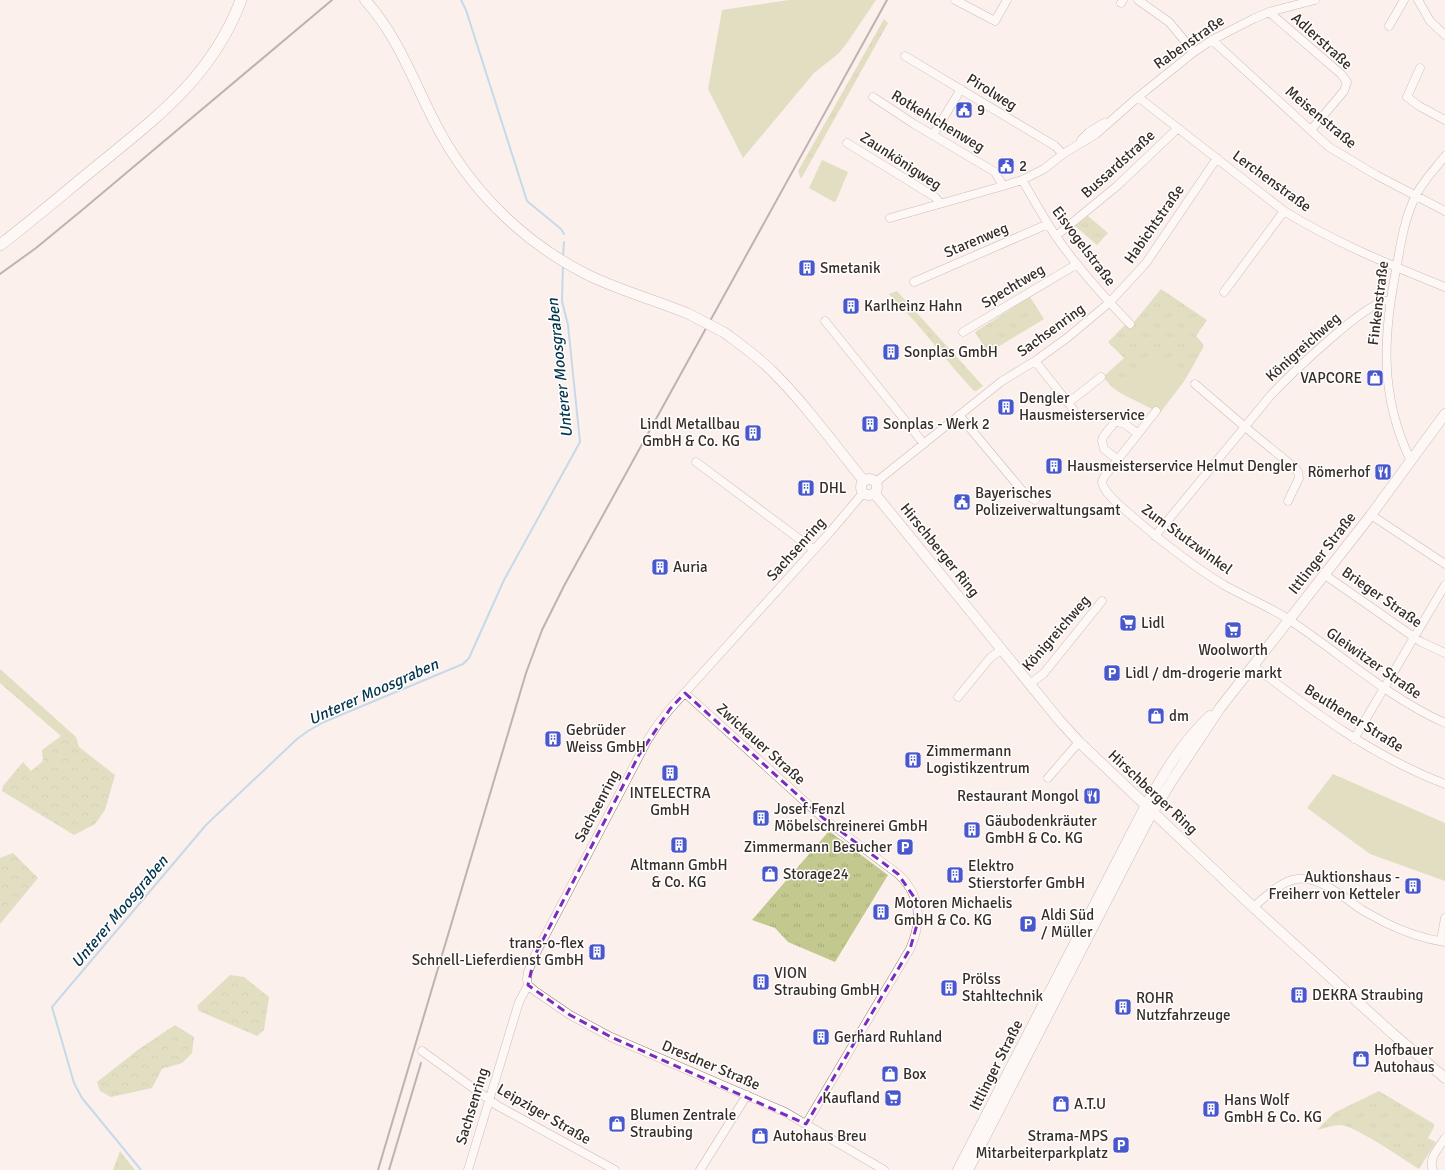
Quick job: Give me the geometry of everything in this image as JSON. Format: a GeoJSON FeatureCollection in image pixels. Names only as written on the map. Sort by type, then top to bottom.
{"type":"FeatureCollection","features":[{"type":"Feature","properties":{"kind":"main road"},"geometry":{"type":"LineString","coordinates":[[0,245],[130,140],[174,102],[192,82],[215,52],[228,30],[241,0]]}},
{"type":"Feature","properties":{"kind":"street"},"geometry":{"type":"LineString","coordinates":[[955,0],[995,21],[1007,0]]}},
{"type":"Feature","properties":{"kind":"street"},"geometry":{"type":"LineString","coordinates":[[1138,0],[1169,22],[1194,52]]}},
{"type":"Feature","properties":{"kind":"street","name":"Rabenstraße"},"geometry":{"type":"LineString","coordinates":[[890,218],[1022,180],[1050,166],[1063,154],[1096,134],[1138,96],[1194,52],[1212,40],[1231,29],[1269,12],[1315,0]]}},
{"type":"Feature","properties":{"kind":"street"},"geometry":{"type":"LineString","coordinates":[[1389,26],[1404,0]]}},
{"type":"Feature","properties":{"kind":"street"},"geometry":{"type":"LineString","coordinates":[[1418,0],[1430,21],[1445,35]]}},
{"type":"Feature","properties":{"kind":"street"},"geometry":{"type":"LineString","coordinates":[[366,1],[380,18],[392,39],[451,152],[473,182],[492,204],[513,224],[567,263],[591,276],[689,314],[724,333],[755,356],[771,370],[792,393],[864,481]]}},
{"type":"Feature","properties":{"kind":"street","name":"Adlerstraße"},"geometry":{"type":"LineString","coordinates":[[1269,12],[1341,74],[1347,82],[1344,90],[1310,130]]}},
{"type":"Feature","properties":{"kind":"street","name":"Meisenstraße"},"geometry":{"type":"LineString","coordinates":[[1212,40],[1329,147],[1376,175],[1445,211]]}},
{"type":"Feature","properties":{"kind":"street","name":"Pirolweg"},"geometry":{"type":"LineString","coordinates":[[905,56],[1011,121],[1055,146],[1063,154]]}},
{"type":"Feature","properties":{"kind":"street"},"geometry":{"type":"LineString","coordinates":[[1420,68],[1407,97],[1419,106],[1445,120]]}},
{"type":"Feature","properties":{"kind":"street"},"geometry":{"type":"LineString","coordinates":[[933,135],[961,89]]}},
{"type":"Feature","properties":{"kind":"street","name":"Lerchenstraße"},"geometry":{"type":"LineString","coordinates":[[1138,96],[1284,211],[1297,219],[1396,268],[1445,287]]}},
{"type":"Feature","properties":{"kind":"street","name":"Rotkehlchenweg"},"geometry":{"type":"LineString","coordinates":[[873,97],[995,172],[1003,186]]}},
{"type":"Feature","properties":{"kind":"street","name":"Bussardstraße"},"geometry":{"type":"LineString","coordinates":[[1056,236],[1122,181],[1178,128]]}},
{"type":"Feature","properties":{"kind":"street","name":"Zaunkönigweg"},"geometry":{"type":"LineString","coordinates":[[846,143],[935,197],[940,204]]}},
{"type":"Feature","properties":{"kind":"street","name":"Finkenstraße"},"geometry":{"type":"LineString","coordinates":[[1412,461],[1397,428],[1390,400],[1386,356],[1390,300],[1403,232],[1416,196],[1445,156]]}},
{"type":"Feature","properties":{"kind":"street","name":"Habichtstraße"},"geometry":{"type":"LineString","coordinates":[[1110,302],[1148,260],[1217,158]]}},
{"type":"Feature","properties":{"kind":"street","name":"Eisvogelstraße"},"geometry":{"type":"LineString","coordinates":[[1022,180],[1056,236],[1077,264],[1130,324]]}},
{"type":"Feature","properties":{"kind":"street"},"geometry":{"type":"LineString","coordinates":[[1224,292],[1284,211]]}},
{"type":"Feature","properties":{"kind":"street","name":"Starenweg"},"geometry":{"type":"LineString","coordinates":[[914,282],[1048,224]]}},
{"type":"Feature","properties":{"kind":"street","name":"Spechtweg"},"geometry":{"type":"LineString","coordinates":[[963,332],[1077,264]]}},
{"type":"Feature","properties":{"kind":"street","name":"Königreichweg"},"geometry":{"type":"LineString","coordinates":[[1155,536],[1271,395],[1303,362],[1347,325],[1381,301],[1390,300]]}},
{"type":"Feature","properties":{"kind":"street","name":"Sachsenring"},"geometry":{"type":"LineString","coordinates":[[876,482],[1002,381],[1035,361],[1067,338],[1110,302]]}},
{"type":"Feature","properties":{"kind":"street"},"geometry":{"type":"LineString","coordinates":[[825,321],[924,444]]}},
{"type":"Feature","properties":{"kind":"street"},"geometry":{"type":"LineString","coordinates":[[1035,361],[1070,406],[1101,377]]}},
{"type":"Feature","properties":{"kind":"street"},"geometry":{"type":"LineString","coordinates":[[1195,384],[1295,468],[1298,472],[1299,478],[1288,502]]}},
{"type":"Feature","properties":{"kind":"street","name":"Zum Stutzwinkel"},"geometry":{"type":"LineString","coordinates":[[1156,411],[1104,477],[1102,482],[1103,487],[1120,505],[1155,536],[1194,565],[1223,584],[1290,620]]}},
{"type":"Feature","properties":{"kind":"street","name":"Ittlinger Straße"},"geometry":{"type":"LineString","coordinates":[[968,1170],[1153,812],[1173,779],[1220,708],[1371,515],[1445,414]]}},
{"type":"Feature","properties":{"kind":"street"},"geometry":{"type":"LineString","coordinates":[[959,415],[1025,494],[1034,500]]}},
{"type":"Feature","properties":{"kind":"street"},"geometry":{"type":"LineString","coordinates":[[1118,460],[1104,448],[1102,441],[1103,437],[1114,423],[1118,422],[1125,424],[1138,434]]}},
{"type":"Feature","properties":{"kind":"street"},"geometry":{"type":"LineString","coordinates":[[696,462],[814,550]]}},
{"type":"Feature","properties":{"kind":"street"},"geometry":{"type":"LineString","coordinates":[[870,479],[876,482],[878,488],[875,494],[869,496],[863,493],[861,484],[864,481],[870,479]]}},
{"type":"Feature","properties":{"kind":"street","name":"Sachsenring"},"geometry":{"type":"LineString","coordinates":[[468,1170],[488,1099],[519,1002],[528,985],[528,972],[535,955],[636,761],[658,724],[863,493]]}},
{"type":"Feature","properties":{"kind":"street","name":"Hirschberger Ring"},"geometry":{"type":"LineString","coordinates":[[875,494],[1079,742],[1253,907],[1392,1033],[1445,1078]]}},
{"type":"Feature","properties":{"kind":"street"},"geometry":{"type":"LineString","coordinates":[[1371,515],[1445,564]]}},
{"type":"Feature","properties":{"kind":"street","name":"Brieger Straße"},"geometry":{"type":"LineString","coordinates":[[1325,574],[1414,637],[1445,653]]}},
{"type":"Feature","properties":{"kind":"street"},"geometry":{"type":"LineString","coordinates":[[1354,739],[1445,585]]}},
{"type":"Feature","properties":{"kind":"street","name":"Königreichweg"},"geometry":{"type":"LineString","coordinates":[[1030,684],[1044,673],[1102,601]]}},
{"type":"Feature","properties":{"kind":"street","name":"Gleiwitzer Straße"},"geometry":{"type":"LineString","coordinates":[[1290,620],[1383,688],[1414,708],[1445,723]]}},
{"type":"Feature","properties":{"kind":"street"},"geometry":{"type":"LineString","coordinates":[[958,698],[990,658],[1002,649]]}},
{"type":"Feature","properties":{"kind":"street","name":"Beuthener Straße"},"geometry":{"type":"LineString","coordinates":[[1254,666],[1302,703],[1354,739],[1386,757],[1445,784]]}},
{"type":"Feature","properties":{"kind":"street","name":"Zwickauer Straße"},"geometry":{"type":"LineString","coordinates":[[685,693],[823,818],[898,874],[907,883],[914,897],[918,910],[916,935],[910,949],[806,1124]]}},
{"type":"Feature","properties":{"kind":"street","name":"Ittlinger Straße"},"geometry":{"type":"LineString","coordinates":[[958,1170],[1146,805],[1168,768],[1193,733],[1208,717],[1220,708]]}},
{"type":"Feature","properties":{"kind":"street"},"geometry":{"type":"LineString","coordinates":[[1048,778],[1079,742]]}},
{"type":"Feature","properties":{"kind":"street"},"geometry":{"type":"LineString","coordinates":[[1253,907],[1285,883],[1297,879],[1307,879],[1329,889],[1364,911],[1396,927],[1443,942],[1445,918]]}},
{"type":"Feature","properties":{"kind":"street","name":"Dresdner Straße"},"geometry":{"type":"LineString","coordinates":[[528,985],[570,1015],[611,1037],[746,1095],[806,1124],[884,1170]]}},
{"type":"Feature","properties":{"kind":"street","name":"Leipziger Straße"},"geometry":{"type":"LineString","coordinates":[[422,1052],[498,1106],[615,1170]]}},
{"type":"Feature","properties":{"kind":"street"},"geometry":{"type":"LineString","coordinates":[[700,1170],[746,1095]]}},
{"type":"Feature","properties":{"kind":"street"},"geometry":{"type":"LineString","coordinates":[[1433,1170],[1431,1165],[1432,1160],[1445,1138]]}},
{"type":"Feature","properties":{"kind":"highlighted area"},"geometry":{"type":"Polygon","coordinates":[[[685,693],[823,818],[898,874],[914,897],[918,921],[910,949],[806,1124],[611,1037],[570,1015],[528,985],[535,955],[639,755],[670,709],[685,693]]]}},
{"type":"Feature","properties":{"kind":"green space"},"geometry":{"type":"Polygon","coordinates":[[[789,0],[876,0],[838,54],[814,73],[743,158],[708,89],[722,10],[789,0]]]}},
{"type":"Feature","properties":{"kind":"green space"},"geometry":{"type":"Polygon","coordinates":[[[884,19],[888,23],[801,179],[798,171],[884,19]]]}},
{"type":"Feature","properties":{"kind":"green space"},"geometry":{"type":"Polygon","coordinates":[[[822,160],[848,172],[836,201],[834,202],[809,188],[822,160]]]}},
{"type":"Feature","properties":{"kind":"green space"},"geometry":{"type":"Polygon","coordinates":[[[1088,216],[1108,233],[1097,245],[1075,226],[1088,216]]]}},
{"type":"Feature","properties":{"kind":"green space"},"geometry":{"type":"Polygon","coordinates":[[[1161,289],[1207,320],[1196,336],[1203,344],[1203,348],[1185,380],[1156,353],[1122,394],[1113,388],[1103,377],[1124,358],[1108,342],[1126,324],[1130,327],[1161,289]]]}},
{"type":"Feature","properties":{"kind":"green space"},"geometry":{"type":"Polygon","coordinates":[[[897,291],[983,386],[974,391],[918,325],[889,294],[897,291]]]}},
{"type":"Feature","properties":{"kind":"green space"},"geometry":{"type":"Polygon","coordinates":[[[1030,297],[1044,319],[988,353],[975,332],[1030,297]]]}},
{"type":"Feature","properties":{"kind":"green space"},"geometry":{"type":"Polygon","coordinates":[[[1156,352],[1176,373],[1185,380],[1160,413],[1122,394],[1156,352]]]}},
{"type":"Feature","properties":{"kind":"green space"},"geometry":{"type":"Polygon","coordinates":[[[0,669],[76,737],[79,747],[115,775],[105,810],[95,824],[74,835],[2,791],[3,786],[23,762],[31,771],[43,761],[42,750],[61,736],[0,683],[0,669]]]}},
{"type":"Feature","properties":{"kind":"green space"},"geometry":{"type":"Polygon","coordinates":[[[1333,774],[1445,823],[1445,881],[1370,854],[1307,808],[1333,774]]]}},
{"type":"Feature","properties":{"kind":"green space"},"geometry":{"type":"Polygon","coordinates":[[[829,831],[888,875],[835,962],[788,942],[775,928],[752,920],[829,831]]]}},
{"type":"Feature","properties":{"kind":"green space"},"geometry":{"type":"Polygon","coordinates":[[[13,853],[38,878],[0,924],[0,858],[13,853]]]}},
{"type":"Feature","properties":{"kind":"green space"},"geometry":{"type":"Polygon","coordinates":[[[230,975],[244,977],[269,997],[264,1030],[257,1036],[199,1011],[197,1006],[230,975]]]}},
{"type":"Feature","properties":{"kind":"green space"},"geometry":{"type":"Polygon","coordinates":[[[175,1025],[194,1037],[192,1053],[182,1063],[162,1069],[152,1088],[111,1097],[100,1091],[97,1082],[139,1049],[175,1025]]]}},
{"type":"Feature","properties":{"kind":"green space"},"geometry":{"type":"Polygon","coordinates":[[[1379,1091],[1434,1124],[1428,1138],[1436,1142],[1419,1169],[1392,1151],[1358,1131],[1348,1127],[1338,1125],[1317,1130],[1334,1113],[1379,1091]]]}},
{"type":"Feature","properties":{"kind":"green space"},"geometry":{"type":"Polygon","coordinates":[[[120,1151],[135,1170],[113,1170],[120,1151]]]}},
{"type":"Feature","properties":{"kind":"waterway","name":"Unterer Moosgraben"},"geometry":{"type":"LineString","coordinates":[[461,0],[466,10],[527,201],[561,229],[564,234]]}},
{"type":"Feature","properties":{"kind":"waterway","name":"Unterer Moosgraben"},"geometry":{"type":"LineString","coordinates":[[563,256],[564,242]]}},
{"type":"Feature","properties":{"kind":"waterway","name":"Unterer Moosgraben"},"geometry":{"type":"LineString","coordinates":[[141,1170],[82,1098],[74,1083],[52,1007],[206,825],[297,739],[324,722],[463,664],[469,658],[504,580],[580,442],[568,325],[562,301],[563,265]]}},
{"type":"Feature","properties":{"kind":"railway"},"geometry":{"type":"LineString","coordinates":[[0,274],[36,248],[81,211],[332,0]]}},
{"type":"Feature","properties":{"kind":"railway"},"geometry":{"type":"LineString","coordinates":[[378,1170],[526,673],[542,630],[565,584],[887,0]]}},
{"type":"Feature","properties":{"kind":"railway"},"geometry":{"type":"LineString","coordinates":[[389,1170],[421,1063]]}},
{"type":"Feature","properties":{"kind":"place","name":"9"},"geometry":{"type":"Point","coordinates":[964,110]}},
{"type":"Feature","properties":{"kind":"place","name":"2"},"geometry":{"type":"Point","coordinates":[1006,166]}},
{"type":"Feature","properties":{"kind":"place","name":"Smetanik"},"geometry":{"type":"Point","coordinates":[807,268]}},
{"type":"Feature","properties":{"kind":"place","name":"Karlheinz Hahn"},"geometry":{"type":"Point","coordinates":[851,306]}},
{"type":"Feature","properties":{"kind":"place","name":"Sonplas GmbH"},"geometry":{"type":"Point","coordinates":[891,352]}},
{"type":"Feature","properties":{"kind":"place","name":"VAPCORE"},"geometry":{"type":"Point","coordinates":[1375,378]}},
{"type":"Feature","properties":{"kind":"place","name":"Dengler Hausmeisterservice"},"geometry":{"type":"Point","coordinates":[1006,407]}},
{"type":"Feature","properties":{"kind":"place","name":"Sonplas - Werk 2"},"geometry":{"type":"Point","coordinates":[870,424]}},
{"type":"Feature","properties":{"kind":"place","name":"Lindl Metallbau GmbH & Co. KG"},"geometry":{"type":"Point","coordinates":[753,433]}},
{"type":"Feature","properties":{"kind":"place","name":"Hausmeisterservice Helmut Dengler"},"geometry":{"type":"Point","coordinates":[1054,466]}},
{"type":"Feature","properties":{"kind":"place","name":"Römerhof"},"geometry":{"type":"Point","coordinates":[1383,472]}},
{"type":"Feature","properties":{"kind":"place","name":"DHL"},"geometry":{"type":"Point","coordinates":[806,488]}},
{"type":"Feature","properties":{"kind":"place","name":"Bayerisches Polizeiverwaltungsamt"},"geometry":{"type":"Point","coordinates":[962,502]}},
{"type":"Feature","properties":{"kind":"place","name":"Auria"},"geometry":{"type":"Point","coordinates":[660,567]}},
{"type":"Feature","properties":{"kind":"place","name":"Lidl"},"geometry":{"type":"Point","coordinates":[1128,623]}},
{"type":"Feature","properties":{"kind":"place","name":"Woolworth"},"geometry":{"type":"Point","coordinates":[1233,630]}},
{"type":"Feature","properties":{"kind":"place","name":"Lidl / dm-drogerie markt"},"geometry":{"type":"Point","coordinates":[1112,673]}},
{"type":"Feature","properties":{"kind":"place","name":"dm"},"geometry":{"type":"Point","coordinates":[1156,716]}},
{"type":"Feature","properties":{"kind":"place","name":"Gebrüder Weiss GmbH"},"geometry":{"type":"Point","coordinates":[553,739]}},
{"type":"Feature","properties":{"kind":"place","name":"Zimmermann Logistikzentrum"},"geometry":{"type":"Point","coordinates":[913,760]}},
{"type":"Feature","properties":{"kind":"place","name":"INTELECTRA GmbH"},"geometry":{"type":"Point","coordinates":[670,773]}},
{"type":"Feature","properties":{"kind":"place","name":"Restaurant Mongol"},"geometry":{"type":"Point","coordinates":[1092,796]}},
{"type":"Feature","properties":{"kind":"place","name":"Josef Fenzl Möbelschreinerei GmbH"},"geometry":{"type":"Point","coordinates":[761,818]}},
{"type":"Feature","properties":{"kind":"place","name":"Gäubodenkräuter GmbH & Co. KG"},"geometry":{"type":"Point","coordinates":[972,830]}},
{"type":"Feature","properties":{"kind":"place","name":"Altmann GmbH & Co. KG"},"geometry":{"type":"Point","coordinates":[679,845]}},
{"type":"Feature","properties":{"kind":"place","name":"Zimmermann Besucher"},"geometry":{"type":"Point","coordinates":[905,847]}},
{"type":"Feature","properties":{"kind":"place","name":"Storage24"},"geometry":{"type":"Point","coordinates":[770,874]}},
{"type":"Feature","properties":{"kind":"place","name":"Elektro Stierstorfer GmbH"},"geometry":{"type":"Point","coordinates":[955,875]}},
{"type":"Feature","properties":{"kind":"place","name":"Auktionshaus - Freiherr von Ketteler"},"geometry":{"type":"Point","coordinates":[1413,886]}},
{"type":"Feature","properties":{"kind":"place","name":"Motoren Michaelis GmbH & Co. KG"},"geometry":{"type":"Point","coordinates":[881,912]}},
{"type":"Feature","properties":{"kind":"place","name":"Aldi Süd / Müller"},"geometry":{"type":"Point","coordinates":[1028,924]}},
{"type":"Feature","properties":{"kind":"place","name":"trans-o-flex Schnell-Lieferdienst GmbH"},"geometry":{"type":"Point","coordinates":[597,952]}},
{"type":"Feature","properties":{"kind":"place","name":"VION Straubing GmbH"},"geometry":{"type":"Point","coordinates":[761,982]}},
{"type":"Feature","properties":{"kind":"place","name":"Prölss Stahltechnik"},"geometry":{"type":"Point","coordinates":[949,988]}},
{"type":"Feature","properties":{"kind":"place","name":"DEKRA Straubing"},"geometry":{"type":"Point","coordinates":[1299,995]}},
{"type":"Feature","properties":{"kind":"place","name":"ROHR Nutzfahrzeuge"},"geometry":{"type":"Point","coordinates":[1123,1007]}},
{"type":"Feature","properties":{"kind":"place","name":"Gerhard Ruhland"},"geometry":{"type":"Point","coordinates":[821,1037]}},
{"type":"Feature","properties":{"kind":"place","name":"Hofbauer Autohaus"},"geometry":{"type":"Point","coordinates":[1361,1059]}},
{"type":"Feature","properties":{"kind":"place","name":"Box"},"geometry":{"type":"Point","coordinates":[890,1074]}},
{"type":"Feature","properties":{"kind":"place","name":"Kaufland"},"geometry":{"type":"Point","coordinates":[893,1098]}},
{"type":"Feature","properties":{"kind":"place","name":"A.T.U"},"geometry":{"type":"Point","coordinates":[1061,1104]}},
{"type":"Feature","properties":{"kind":"place","name":"Hans Wolf GmbH & Co. KG"},"geometry":{"type":"Point","coordinates":[1211,1109]}},
{"type":"Feature","properties":{"kind":"place","name":"Blumen Zentrale Straubing"},"geometry":{"type":"Point","coordinates":[617,1124]}},
{"type":"Feature","properties":{"kind":"place","name":"Autohaus Breu"},"geometry":{"type":"Point","coordinates":[760,1136]}},
{"type":"Feature","properties":{"kind":"place","name":"Strama-MPS Mitarbeiterparkplatz"},"geometry":{"type":"Point","coordinates":[1121,1145]}}]}
